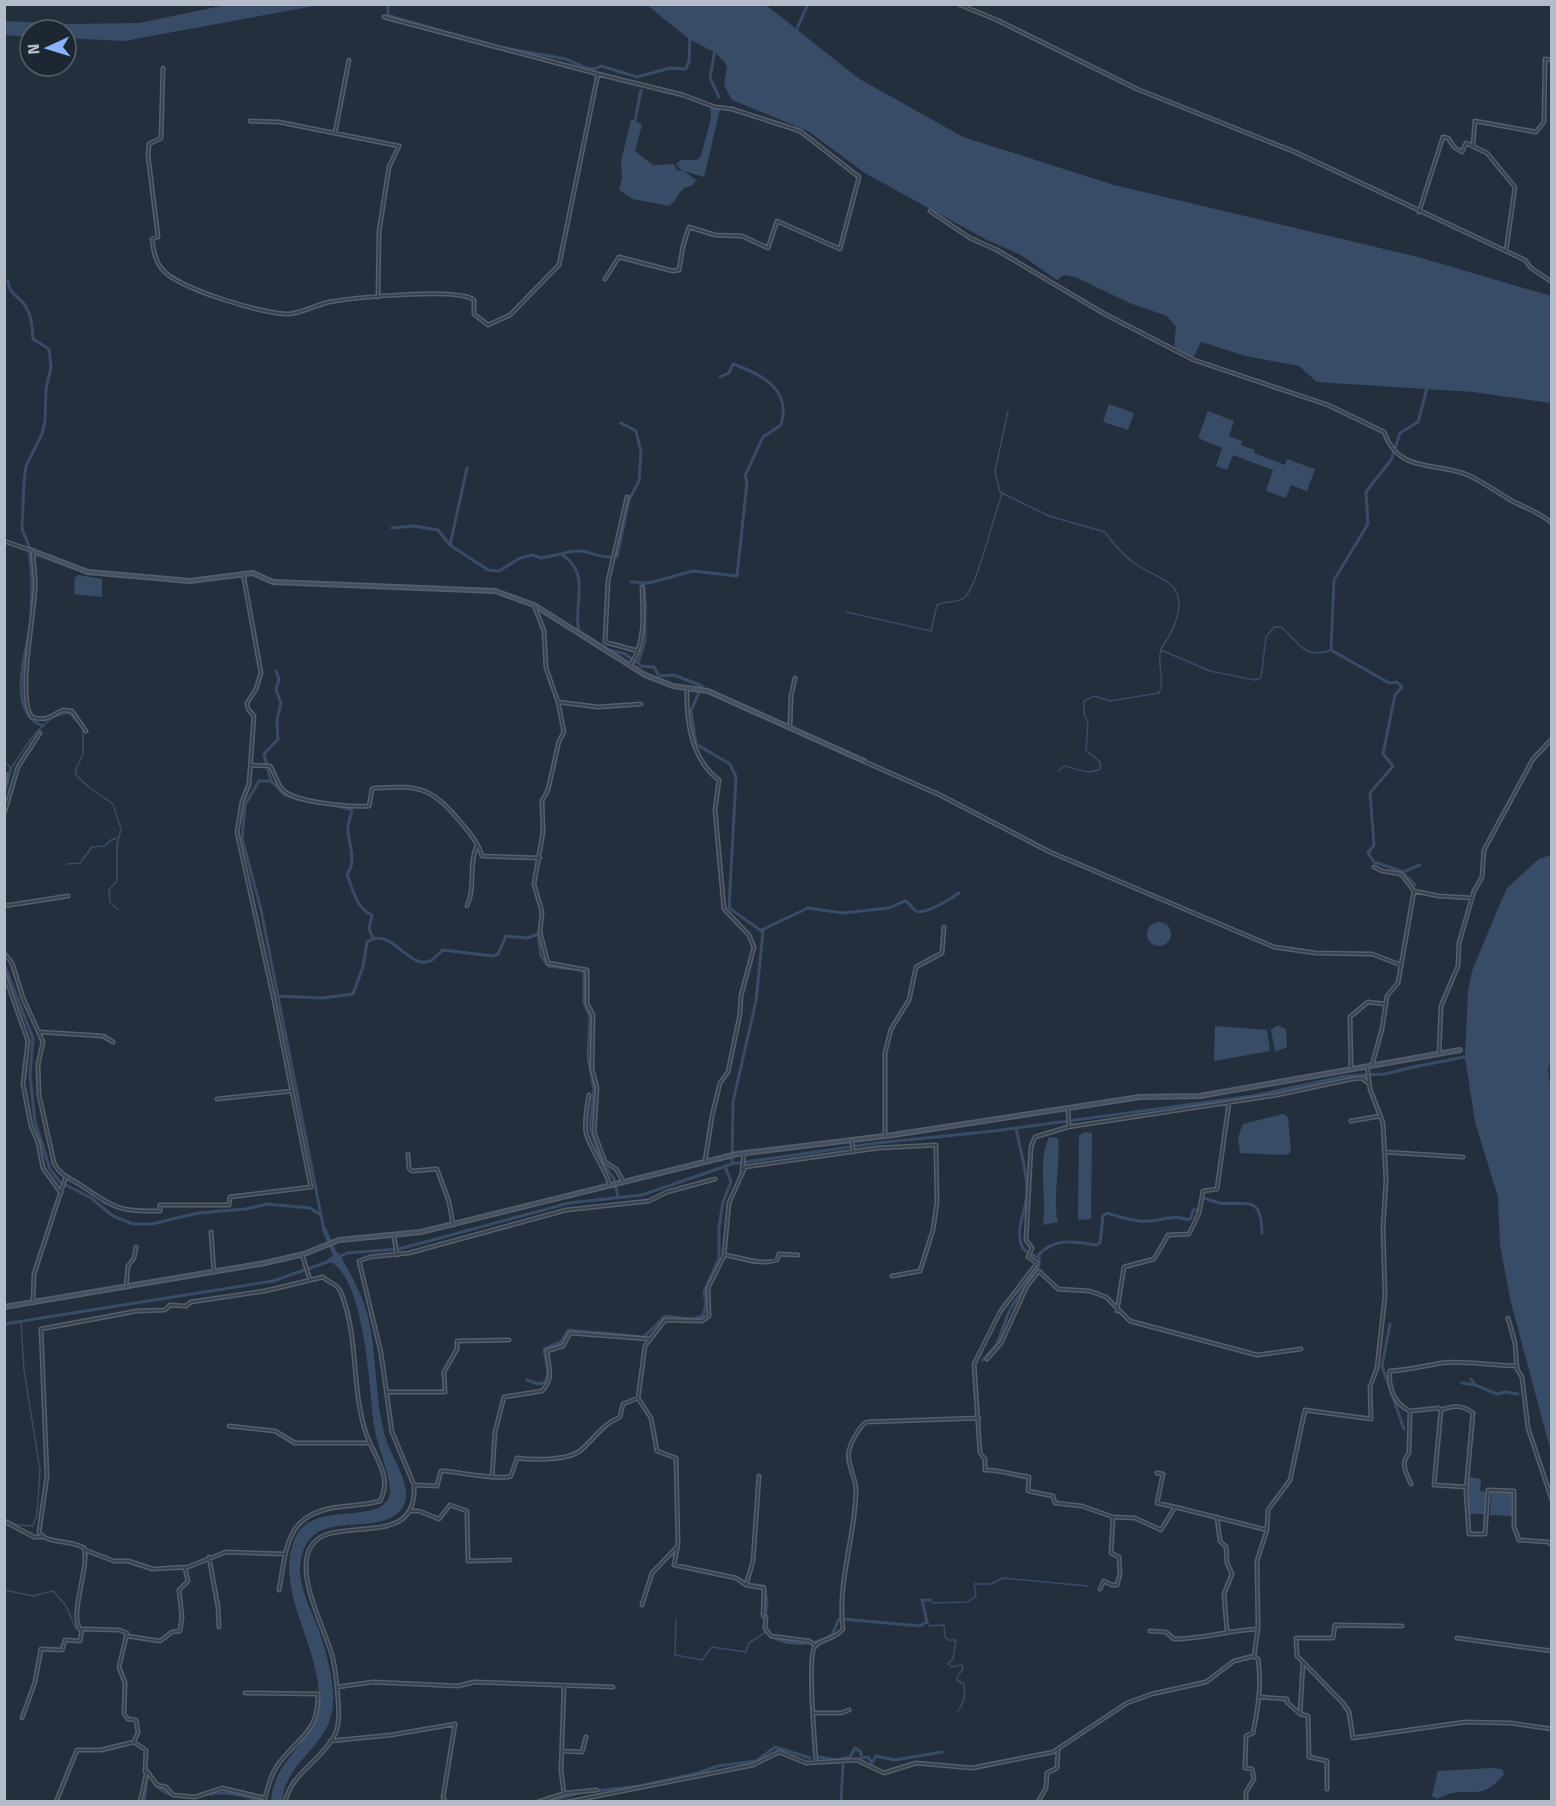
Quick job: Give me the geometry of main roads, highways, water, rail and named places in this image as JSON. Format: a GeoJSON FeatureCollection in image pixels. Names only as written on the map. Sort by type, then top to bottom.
{"type":"FeatureCollection","features":[{"type":"Feature","properties":{"kind":"water"},"geometry":{"type":"Polygon","coordinates":[[[231,4],[320,5],[124,41],[78,39],[78,24],[139,23],[231,4]]]}},
{"type":"Feature","properties":{"kind":"water"},"geometry":{"type":"Polygon","coordinates":[[[647,5],[766,5],[858,78],[963,137],[1114,185],[1418,257],[1551,296],[1551,403],[1473,392],[1317,382],[1299,366],[1246,356],[1201,342],[1194,356],[1190,357],[1174,346],[1176,327],[1167,316],[1132,304],[1075,277],[1064,275],[1057,280],[1021,255],[985,239],[865,173],[808,131],[732,100],[724,85],[727,67],[724,61],[714,52],[689,39],[647,5]]]}},
{"type":"Feature","properties":{"kind":"water"},"geometry":{"type":"Polygon","coordinates":[[[5,21],[18,22],[18,36],[5,35],[5,21]]]}},
{"type":"Feature","properties":{"kind":"water"},"geometry":{"type":"Polygon","coordinates":[[[643,89],[636,121],[642,125],[635,151],[653,165],[674,164],[677,170],[682,171],[676,164],[681,160],[697,160],[701,156],[711,118],[710,105],[720,110],[704,177],[684,171],[696,180],[692,186],[681,191],[669,206],[633,199],[619,190],[622,177],[621,161],[631,120],[634,120],[639,90],[643,89]]]}},
{"type":"Feature","properties":{"kind":"water"},"geometry":{"type":"Polygon","coordinates":[[[1109,404],[1134,413],[1128,430],[1103,422],[1109,404]]]}},
{"type":"Feature","properties":{"kind":"water"},"geometry":{"type":"Polygon","coordinates":[[[1208,411],[1234,421],[1229,436],[1242,441],[1241,445],[1255,450],[1254,453],[1285,465],[1287,459],[1315,469],[1307,491],[1291,485],[1286,498],[1266,491],[1273,470],[1233,455],[1227,470],[1216,466],[1222,448],[1198,438],[1208,411]]]}},
{"type":"Feature","properties":{"kind":"water"},"geometry":{"type":"Polygon","coordinates":[[[78,575],[102,579],[102,597],[74,594],[75,578],[78,575]]]}},
{"type":"Feature","properties":{"kind":"water"},"geometry":{"type":"Polygon","coordinates":[[[1551,855],[1552,1055],[1548,1069],[1552,1102],[1551,1452],[1511,1303],[1500,1245],[1498,1197],[1475,1122],[1465,1057],[1468,991],[1472,971],[1494,918],[1507,888],[1539,859],[1551,855]]]}},
{"type":"Feature","properties":{"kind":"water"},"geometry":{"type":"Polygon","coordinates":[[[1159,922],[1168,925],[1171,934],[1168,943],[1159,946],[1150,943],[1147,934],[1150,925],[1159,922]]]}},
{"type":"Feature","properties":{"kind":"water"},"geometry":{"type":"Polygon","coordinates":[[[1277,1025],[1286,1029],[1287,1047],[1275,1052],[1271,1030],[1277,1025]]]}},
{"type":"Feature","properties":{"kind":"water"},"geometry":{"type":"Polygon","coordinates":[[[1215,1026],[1267,1030],[1270,1051],[1214,1061],[1215,1026]]]}},
{"type":"Feature","properties":{"kind":"water"},"geometry":{"type":"Polygon","coordinates":[[[1283,1114],[1288,1117],[1291,1152],[1286,1155],[1240,1153],[1238,1137],[1243,1124],[1283,1114]]]}},
{"type":"Feature","properties":{"kind":"water"},"geometry":{"type":"Polygon","coordinates":[[[1085,1132],[1092,1133],[1091,1219],[1078,1220],[1079,1135],[1085,1132]]]}},
{"type":"Feature","properties":{"kind":"water"},"geometry":{"type":"Polygon","coordinates":[[[1049,1137],[1058,1138],[1056,1213],[1058,1222],[1043,1225],[1043,1168],[1045,1147],[1049,1137]]]}},
{"type":"Feature","properties":{"kind":"water"},"geometry":{"type":"Polygon","coordinates":[[[338,1252],[366,1309],[383,1428],[405,1486],[405,1504],[400,1511],[388,1519],[375,1523],[330,1527],[317,1533],[307,1543],[301,1559],[300,1577],[331,1674],[332,1709],[328,1725],[320,1738],[293,1772],[286,1785],[282,1801],[271,1802],[279,1773],[312,1726],[317,1713],[319,1697],[317,1677],[289,1576],[290,1557],[295,1538],[304,1526],[316,1519],[375,1509],[385,1503],[390,1493],[388,1476],[374,1425],[367,1361],[358,1309],[350,1287],[340,1270],[327,1260],[338,1252]]]}},
{"type":"Feature","properties":{"kind":"water"},"geometry":{"type":"Polygon","coordinates":[[[1468,1477],[1481,1479],[1480,1491],[1487,1492],[1488,1514],[1469,1514],[1468,1477]]]}},
{"type":"Feature","properties":{"kind":"water"},"geometry":{"type":"Polygon","coordinates":[[[1491,1490],[1512,1491],[1512,1516],[1490,1515],[1491,1490]]]}},
{"type":"Feature","properties":{"kind":"water"},"geometry":{"type":"Polygon","coordinates":[[[1502,1769],[1504,1774],[1487,1789],[1457,1792],[1438,1799],[1432,1796],[1438,1771],[1502,1769]]]}},
{"type":"Feature","properties":{"kind":"waterway"},"geometry":{"type":"LineString","coordinates":[[388,4],[388,15],[495,46]]}},
{"type":"Feature","properties":{"kind":"waterway"},"geometry":{"type":"LineString","coordinates":[[795,33],[808,4]]}},
{"type":"Feature","properties":{"kind":"waterway"},"geometry":{"type":"LineString","coordinates":[[505,48],[566,59],[586,68],[595,69],[601,66],[637,77],[670,68],[686,69],[689,61],[690,36]]}},
{"type":"Feature","properties":{"kind":"waterway"},"geometry":{"type":"LineString","coordinates":[[715,49],[710,78],[719,97]]}},
{"type":"Feature","properties":{"kind":"waterway"},"geometry":{"type":"LineString","coordinates":[[8,281],[10,289],[24,303],[28,311],[33,339],[49,349],[51,367],[46,389],[45,421],[42,434],[26,466],[24,482],[22,529],[29,546],[32,582],[31,618]]}},
{"type":"Feature","properties":{"kind":"waterway"},"geometry":{"type":"LineString","coordinates":[[631,582],[649,583],[693,571],[737,576],[747,482],[745,476],[763,437],[781,425],[783,412],[778,393],[763,378],[733,364],[729,373],[720,377]]}},
{"type":"Feature","properties":{"kind":"waterway"},"geometry":{"type":"LineString","coordinates":[[1415,885],[1401,871],[1374,862],[1368,853],[1374,845],[1370,793],[1393,766],[1383,754],[1395,695],[1402,687],[1397,682],[1389,683],[1331,650],[1334,580],[1368,524],[1366,492],[1391,460],[1400,433],[1418,422],[1427,388]]}},
{"type":"Feature","properties":{"kind":"waterway"},"geometry":{"type":"LineString","coordinates":[[1008,411],[995,471],[1000,492],[1049,516],[1105,532],[1132,562],[1170,584],[1176,591],[1179,608],[1174,626],[1161,649]]}},
{"type":"Feature","properties":{"kind":"waterway"},"geometry":{"type":"LineString","coordinates":[[561,554],[578,551],[617,557],[629,500],[639,481],[641,452],[636,431],[621,423]]}},
{"type":"Feature","properties":{"kind":"waterway"},"geometry":{"type":"LineString","coordinates":[[392,528],[414,526],[438,530],[450,545],[467,468]]}},
{"type":"Feature","properties":{"kind":"waterway"},"geometry":{"type":"LineString","coordinates":[[846,612],[931,631],[937,605],[961,600],[969,591],[980,566],[1002,494]]}},
{"type":"Feature","properties":{"kind":"waterway"},"geometry":{"type":"LineString","coordinates":[[450,545],[488,570],[499,571],[520,558],[532,555],[541,558],[561,554],[571,562],[579,580],[579,631],[609,650],[625,654],[636,662]]}},
{"type":"Feature","properties":{"kind":"waterway"},"geometry":{"type":"LineString","coordinates":[[643,583],[645,609]]}},
{"type":"Feature","properties":{"kind":"waterway"},"geometry":{"type":"LineString","coordinates":[[645,609],[645,641],[638,663],[641,666],[654,667],[659,676],[674,675],[702,686],[691,710],[696,744],[730,764],[736,777],[729,908],[763,932],[756,1001],[733,1102],[732,1164]]}},
{"type":"Feature","properties":{"kind":"waterway"},"geometry":{"type":"LineString","coordinates":[[30,627],[22,668],[22,697],[25,709],[32,719],[43,726]]}},
{"type":"Feature","properties":{"kind":"waterway"},"geometry":{"type":"LineString","coordinates":[[1058,771],[1064,766],[1086,772],[1100,769],[1100,762],[1086,750],[1088,723],[1084,714],[1084,701],[1094,696],[1110,701],[1159,693],[1162,682],[1161,650],[1210,671],[1255,680],[1261,678],[1266,637],[1274,627],[1281,627],[1307,651],[1314,653],[1331,650]]}},
{"type":"Feature","properties":{"kind":"waterway"},"geometry":{"type":"LineString","coordinates":[[271,781],[264,754],[278,739],[277,720],[281,703],[276,690],[279,679],[276,671]]}},
{"type":"Feature","properties":{"kind":"waterway"},"geometry":{"type":"LineString","coordinates":[[4,762],[11,768],[42,726],[59,715],[69,713],[83,728],[83,754],[76,769],[76,775],[113,804],[121,829],[117,845],[117,881],[109,890],[110,903],[118,909]]}},
{"type":"Feature","properties":{"kind":"waterway"},"geometry":{"type":"LineString","coordinates":[[4,796],[11,768]]}},
{"type":"Feature","properties":{"kind":"waterway"},"geometry":{"type":"LineString","coordinates":[[301,800],[285,795],[271,781],[259,781],[245,805],[242,838],[261,910],[321,1215]]}},
{"type":"Feature","properties":{"kind":"waterway"},"geometry":{"type":"LineString","coordinates":[[338,806],[352,810],[348,824],[352,863],[347,874],[362,908],[372,915],[369,929],[373,938]]}},
{"type":"Feature","properties":{"kind":"waterway"},"geometry":{"type":"LineString","coordinates":[[67,864],[80,863],[92,847],[105,846],[117,838]]}},
{"type":"Feature","properties":{"kind":"waterway"},"geometry":{"type":"LineString","coordinates":[[1403,872],[1420,865]]}},
{"type":"Feature","properties":{"kind":"waterway"},"geometry":{"type":"LineString","coordinates":[[762,930],[808,908],[843,913],[889,908],[905,901],[920,912],[938,906],[959,893]]}},
{"type":"Feature","properties":{"kind":"waterway"},"geometry":{"type":"LineString","coordinates":[[276,996],[322,998],[353,994],[363,967],[367,942],[376,938],[385,939],[408,956],[424,962],[432,960],[443,950],[493,956],[498,954],[506,936],[527,938],[538,934],[541,956],[548,966],[584,972],[584,1003],[590,1017],[588,1057],[594,1090],[590,1127],[601,1160],[614,1179],[618,1197]]}},
{"type":"Feature","properties":{"kind":"waterway"},"geometry":{"type":"LineString","coordinates":[[4,964],[33,1038],[30,1075],[35,1122],[50,1169],[60,1182],[91,1198],[113,1216],[133,1224],[152,1224],[198,1213],[246,1209],[267,1204],[310,1208],[321,1215],[324,1229]]}},
{"type":"Feature","properties":{"kind":"waterway"},"geometry":{"type":"LineString","coordinates":[[1424,1065],[1469,1056]]}},
{"type":"Feature","properties":{"kind":"waterway"},"geometry":{"type":"LineString","coordinates":[[339,1257],[347,1253],[399,1249],[569,1203],[642,1195],[732,1164],[877,1143],[994,1131],[1253,1096],[1346,1076],[1385,1074],[1422,1065]]}},
{"type":"Feature","properties":{"kind":"waterway"},"geometry":{"type":"LineString","coordinates":[[1016,1128],[1027,1184],[1020,1225],[1021,1244],[1028,1253],[1038,1258]]}},
{"type":"Feature","properties":{"kind":"waterway"},"geometry":{"type":"LineString","coordinates":[[527,1380],[538,1384],[546,1382],[548,1372],[544,1349],[561,1342],[568,1330],[644,1337],[665,1316],[692,1319],[703,1316],[706,1304],[704,1292],[719,1258],[719,1227],[723,1202],[731,1182],[725,1166]]}},
{"type":"Feature","properties":{"kind":"waterway"},"geometry":{"type":"LineString","coordinates":[[1202,1198],[1220,1203],[1251,1204],[1259,1212],[1262,1233]]}},
{"type":"Feature","properties":{"kind":"waterway"},"geometry":{"type":"LineString","coordinates":[[983,1360],[997,1344],[1010,1309],[1039,1265],[1039,1254],[1046,1249],[1066,1242],[1096,1245],[1100,1243],[1103,1216],[1107,1213],[1140,1221],[1173,1217],[1188,1220],[1193,1210],[1198,1210]]}},
{"type":"Feature","properties":{"kind":"waterway"},"geometry":{"type":"LineString","coordinates":[[324,1229],[337,1259]]}},
{"type":"Feature","properties":{"kind":"waterway"},"geometry":{"type":"LineString","coordinates":[[4,1324],[273,1281],[333,1260]]}},
{"type":"Feature","properties":{"kind":"waterway"},"geometry":{"type":"LineString","coordinates":[[4,1519],[17,1525],[33,1526],[37,1515],[40,1470],[24,1370],[21,1321]]}},
{"type":"Feature","properties":{"kind":"waterway"},"geometry":{"type":"LineString","coordinates":[[1390,1324],[1382,1366],[1404,1429]]}},
{"type":"Feature","properties":{"kind":"waterway"},"geometry":{"type":"LineString","coordinates":[[1471,1379],[1475,1385],[1497,1394],[1505,1392],[1518,1394]]}},
{"type":"Feature","properties":{"kind":"waterway"},"geometry":{"type":"LineString","coordinates":[[1462,1383],[1475,1385]]}},
{"type":"Feature","properties":{"kind":"waterway"},"geometry":{"type":"LineString","coordinates":[[736,1577],[749,1584],[764,1586],[767,1602],[764,1629],[778,1639],[796,1643],[815,1642],[832,1635],[839,1619]]}},
{"type":"Feature","properties":{"kind":"waterway"},"geometry":{"type":"LineString","coordinates":[[930,1600],[933,1603],[968,1602],[976,1596],[974,1584],[991,1584],[1003,1578],[1088,1586]]}},
{"type":"Feature","properties":{"kind":"waterway"},"geometry":{"type":"LineString","coordinates":[[4,1590],[33,1596],[53,1591],[66,1606],[76,1629]]}},
{"type":"Feature","properties":{"kind":"waterway"},"geometry":{"type":"LineString","coordinates":[[843,1619],[920,1626],[927,1622],[922,1600],[930,1600]]}},
{"type":"Feature","properties":{"kind":"waterway"},"geometry":{"type":"LineString","coordinates":[[676,1620],[675,1655],[702,1660],[712,1647],[746,1652],[749,1643],[766,1632]]}},
{"type":"Feature","properties":{"kind":"waterway"},"geometry":{"type":"LineString","coordinates":[[927,1622],[930,1626],[944,1625],[945,1637],[948,1640],[956,1640],[953,1659],[948,1664],[952,1667],[962,1665],[963,1669],[957,1677],[958,1681],[964,1684],[965,1692],[958,1711]]}},
{"type":"Feature","properties":{"kind":"waterway"},"geometry":{"type":"LineString","coordinates":[[549,1802],[578,1793],[640,1786],[698,1773],[718,1766],[756,1761],[775,1747],[810,1758]]}},
{"type":"Feature","properties":{"kind":"waterway"},"geometry":{"type":"LineString","coordinates":[[819,1757],[837,1760],[850,1757],[855,1748],[861,1752],[861,1758],[868,1757],[872,1763],[876,1756],[895,1760],[942,1752]]}},
{"type":"Feature","properties":{"kind":"waterway"},"geometry":{"type":"LineString","coordinates":[[841,1802],[843,1765]]}},
{"type":"Feature","properties":{"kind":"waterway"},"geometry":{"type":"LineString","coordinates":[[144,1802],[147,1778],[151,1777]]}},
{"type":"Feature","properties":{"kind":"waterway"},"geometry":{"type":"LineString","coordinates":[[154,1783],[161,1790],[178,1796],[229,1793],[262,1801]]}}]}
